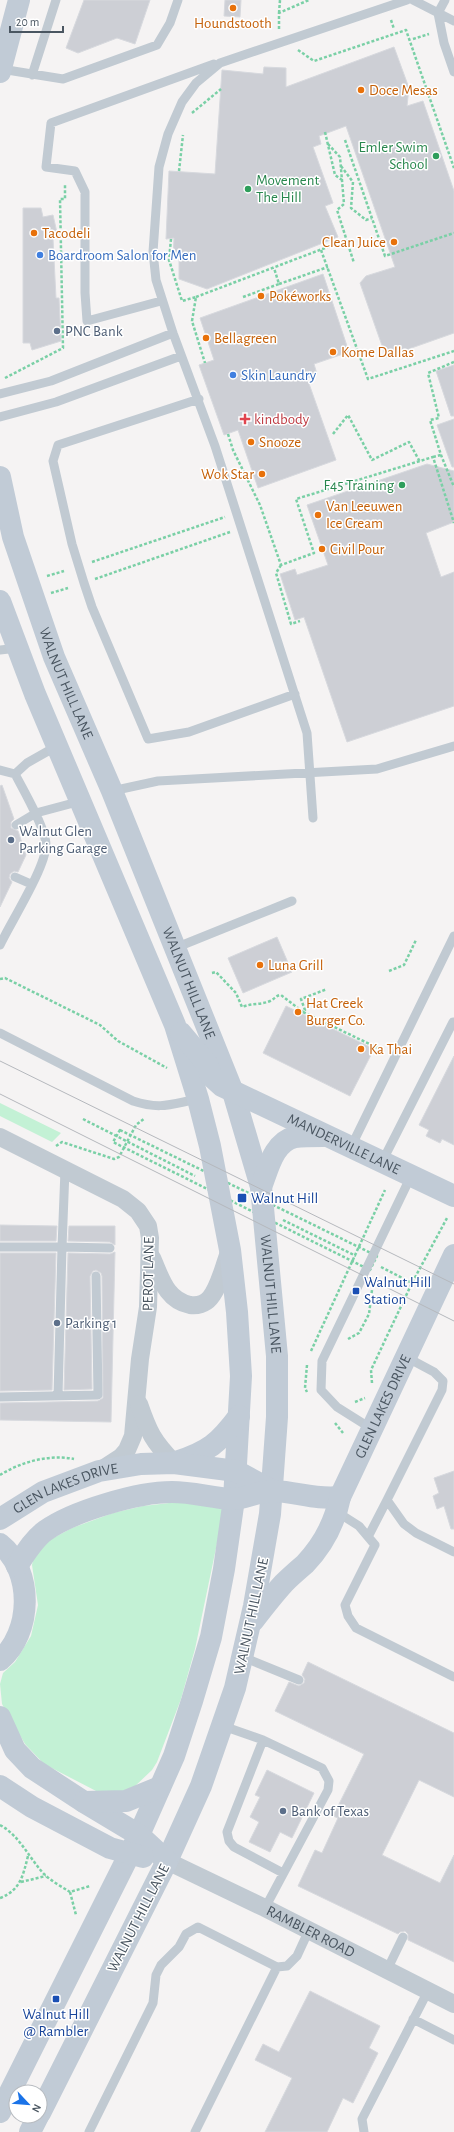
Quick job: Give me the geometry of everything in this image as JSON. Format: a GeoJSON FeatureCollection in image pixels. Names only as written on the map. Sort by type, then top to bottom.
{"type":"FeatureCollection","features":[{"type":"Feature","properties":{"kind":"main road"},"geometry":{"type":"LineString","coordinates":[[0,72],[19,0]]}},
{"type":"Feature","properties":{"kind":"main road","name":"WALNUT HILL LANE"},"geometry":{"type":"LineString","coordinates":[[0,476],[14,537],[54,657],[112,791],[233,1092],[261,1187],[277,1356],[277,1417],[273,1491],[264,1558],[243,1657],[222,1726],[201,1786],[167,1861],[48,2096]]}},
{"type":"Feature","properties":{"kind":"main road","name":"WALNUT HILL LANE"},"geometry":{"type":"LineString","coordinates":[[0,601],[9,649],[58,745],[175,1025],[198,1099],[210,1146],[230,1250],[237,1312],[241,1376],[234,1499],[224,1569],[211,1637],[174,1756],[139,1835],[0,2112]]}},
{"type":"Feature","properties":{"kind":"main road"},"geometry":{"type":"LineString","coordinates":[[81,801],[112,791]]}},
{"type":"Feature","properties":{"kind":"main road","name":"MANDERVILLE LANE"},"geometry":{"type":"LineString","coordinates":[[175,1025],[208,1065],[216,1082],[233,1092],[454,1196]]}},
{"type":"Feature","properties":{"kind":"main road"},"geometry":{"type":"LineString","coordinates":[[261,1187],[272,1157],[279,1147],[294,1138],[326,1136]]}},
{"type":"Feature","properties":{"kind":"main road","name":"GLEN LAKES DRIVE"},"geometry":{"type":"LineString","coordinates":[[17,1566],[32,1545],[45,1531],[58,1524],[108,1504],[151,1494],[171,1492],[234,1499],[273,1491],[323,1498],[339,1504],[372,1429],[454,1255]]}},
{"type":"Feature","properties":{"kind":"main road"},"geometry":{"type":"LineString","coordinates":[[174,1462],[199,1454],[214,1444],[226,1433],[239,1416]]}},
{"type":"Feature","properties":{"kind":"main road","name":"GLEN LAKES DRIVE"},"geometry":{"type":"LineString","coordinates":[[0,1519],[43,1492],[91,1466],[174,1462],[236,1471],[273,1491]]}},
{"type":"Feature","properties":{"kind":"main road"},"geometry":{"type":"LineString","coordinates":[[251,1623],[285,1582],[306,1563],[322,1544],[339,1504]]}},
{"type":"Feature","properties":{"kind":"main road"},"geometry":{"type":"LineString","coordinates":[[0,1544],[17,1566],[23,1585],[25,1608],[21,1626],[13,1644],[0,1660]]}},
{"type":"Feature","properties":{"kind":"main road","name":"RAMBLER ROAD"},"geometry":{"type":"LineString","coordinates":[[0,1717],[15,1750],[32,1768],[84,1802],[139,1835],[167,1861]]}},
{"type":"Feature","properties":{"kind":"main road","name":"RAMBLER ROAD"},"geometry":{"type":"LineString","coordinates":[[0,1786],[32,1807],[110,1848],[129,1855],[167,1861]]}},
{"type":"Feature","properties":{"kind":"main road"},"geometry":{"type":"LineString","coordinates":[[84,1802],[126,1801],[160,1787]]}},
{"type":"Feature","properties":{"kind":"street","name":"PEROT LANE"},"geometry":{"type":"LineString","coordinates":[[0,1137],[123,1198],[138,1211],[148,1226],[150,1238],[148,1307],[140,1359],[133,1436],[127,1450],[121,1457],[91,1466]]}},
{"type":"Feature","properties":{"kind":"street"},"geometry":{"type":"LineString","coordinates":[[150,1253],[170,1296],[180,1303],[193,1305],[203,1304],[210,1298],[230,1250]]}},
{"type":"Feature","properties":{"kind":"street"},"geometry":{"type":"LineString","coordinates":[[137,1400],[147,1429],[158,1446],[174,1462]]}},
{"type":"Feature","properties":{"kind":"street","name":"RAMBLER ROAD"},"geometry":{"type":"LineString","coordinates":[[167,1861],[265,1908],[454,2004]]}},
{"type":"Feature","properties":{"kind":"lane"},"geometry":{"type":"LineString","coordinates":[[32,75],[56,0]]}},
{"type":"Feature","properties":{"kind":"lane"},"geometry":{"type":"LineString","coordinates":[[0,69],[63,79],[157,45],[170,23],[178,0]]}},
{"type":"Feature","properties":{"kind":"lane"},"geometry":{"type":"LineString","coordinates":[[161,301],[87,321],[85,292],[85,192],[75,171],[46,166],[51,123],[220,63],[406,0]]}},
{"type":"Feature","properties":{"kind":"lane"},"geometry":{"type":"LineString","coordinates":[[413,0],[454,21]]}},
{"type":"Feature","properties":{"kind":"lane"},"geometry":{"type":"LineString","coordinates":[[445,0],[438,13],[444,42],[454,72]]}},
{"type":"Feature","properties":{"kind":"lane"},"geometry":{"type":"LineString","coordinates":[[220,63],[196,83],[182,102],[168,134],[159,167],[153,252],[156,280],[161,301],[172,333],[199,398],[307,733],[313,818]]}},
{"type":"Feature","properties":{"kind":"lane"},"geometry":{"type":"LineString","coordinates":[[0,394],[51,381],[172,333]]}},
{"type":"Feature","properties":{"kind":"lane"},"geometry":{"type":"LineString","coordinates":[[0,417],[56,402],[181,356]]}},
{"type":"Feature","properties":{"kind":"lane"},"geometry":{"type":"LineString","coordinates":[[199,398],[58,445],[53,461],[72,544],[92,607],[148,739],[189,732],[295,694]]}},
{"type":"Feature","properties":{"kind":"lane"},"geometry":{"type":"LineString","coordinates":[[16,774],[27,763],[58,745]]}},
{"type":"Feature","properties":{"kind":"lane"},"geometry":{"type":"LineString","coordinates":[[112,791],[158,781],[376,768],[454,746]]}},
{"type":"Feature","properties":{"kind":"lane"},"geometry":{"type":"LineString","coordinates":[[0,770],[16,774],[36,813],[46,844],[41,865],[0,946]]}},
{"type":"Feature","properties":{"kind":"lane"},"geometry":{"type":"LineString","coordinates":[[16,825],[36,813],[81,801]]}},
{"type":"Feature","properties":{"kind":"lane"},"geometry":{"type":"LineString","coordinates":[[15,877],[31,884]]}},
{"type":"Feature","properties":{"kind":"lane"},"geometry":{"type":"LineString","coordinates":[[176,948],[292,901]]}},
{"type":"Feature","properties":{"kind":"lane"},"geometry":{"type":"LineString","coordinates":[[0,922],[9,926]]}},
{"type":"Feature","properties":{"kind":"lane"},"geometry":{"type":"LineString","coordinates":[[351,1147],[454,936]]}},
{"type":"Feature","properties":{"kind":"lane"},"geometry":{"type":"LineString","coordinates":[[382,1162],[454,1022]]}},
{"type":"Feature","properties":{"kind":"lane"},"geometry":{"type":"LineString","coordinates":[[0,1033],[133,1102],[148,1106],[162,1107],[198,1099]]}},
{"type":"Feature","properties":{"kind":"lane"},"geometry":{"type":"LineString","coordinates":[[58,1396],[65,1170]]}},
{"type":"Feature","properties":{"kind":"lane"},"geometry":{"type":"LineString","coordinates":[[372,1429],[337,1407],[321,1390],[322,1361],[411,1176]]}},
{"type":"Feature","properties":{"kind":"lane"},"geometry":{"type":"LineString","coordinates":[[0,1247],[110,1248]]}},
{"type":"Feature","properties":{"kind":"lane"},"geometry":{"type":"LineString","coordinates":[[0,1397],[98,1395],[96,1276]]}},
{"type":"Feature","properties":{"kind":"lane"},"geometry":{"type":"LineString","coordinates":[[368,1535],[442,1390],[443,1381],[434,1372],[406,1357]]}},
{"type":"Feature","properties":{"kind":"lane"},"geometry":{"type":"LineString","coordinates":[[387,1500],[404,1524],[416,1533],[454,1552]]}},
{"type":"Feature","properties":{"kind":"lane"},"geometry":{"type":"LineString","coordinates":[[339,1504],[349,1518],[368,1535],[375,1545],[345,1605],[348,1616],[356,1628],[454,1677]]}},
{"type":"Feature","properties":{"kind":"lane"},"geometry":{"type":"LineString","coordinates":[[243,1657],[299,1680]]}},
{"type":"Feature","properties":{"kind":"lane"},"geometry":{"type":"LineString","coordinates":[[222,1726],[262,1740],[322,1768],[329,1780],[325,1796],[265,1908]]}},
{"type":"Feature","properties":{"kind":"lane"},"geometry":{"type":"LineString","coordinates":[[262,1740],[227,1832],[229,1841],[234,1847],[283,1873]]}},
{"type":"Feature","properties":{"kind":"lane"},"geometry":{"type":"LineString","coordinates":[[89,2132],[152,2002],[156,1975],[161,1965],[179,1947],[186,1934],[198,1927],[277,1967],[287,1966],[297,1956],[309,1930]]}},
{"type":"Feature","properties":{"kind":"lane"},"geometry":{"type":"LineString","coordinates":[[387,1970],[403,1937]]}},
{"type":"Feature","properties":{"kind":"lane"},"geometry":{"type":"LineString","coordinates":[[195,2132],[277,1967]]}},
{"type":"Feature","properties":{"kind":"lane"},"geometry":{"type":"LineString","coordinates":[[364,2132],[362,2119],[428,1991]]}},
{"type":"Feature","properties":{"kind":"lane"},"geometry":{"type":"LineString","coordinates":[[413,2019],[454,2040]]}},
{"type":"Feature","properties":{"kind":"path"},"geometry":{"type":"LineString","coordinates":[[279,32],[277,25],[280,0]]}},
{"type":"Feature","properties":{"kind":"path"},"geometry":{"type":"LineString","coordinates":[[279,13],[309,0]]}},
{"type":"Feature","properties":{"kind":"path"},"geometry":{"type":"LineString","coordinates":[[297,49],[314,61],[406,30],[454,168]]}},
{"type":"Feature","properties":{"kind":"path"},"geometry":{"type":"LineString","coordinates":[[186,119],[221,89]]}},
{"type":"Feature","properties":{"kind":"path"},"geometry":{"type":"LineString","coordinates":[[325,132],[334,175],[342,180]]}},
{"type":"Feature","properties":{"kind":"path"},"geometry":{"type":"LineString","coordinates":[[179,172],[183,134]]}},
{"type":"Feature","properties":{"kind":"path"},"geometry":{"type":"LineString","coordinates":[[345,140],[385,256],[454,233]]}},
{"type":"Feature","properties":{"kind":"path"},"geometry":{"type":"LineString","coordinates":[[328,144],[340,157],[344,204],[337,210],[354,263]]}},
{"type":"Feature","properties":{"kind":"path"},"geometry":{"type":"LineString","coordinates":[[341,166],[353,182],[351,208],[366,220],[372,218]]}},
{"type":"Feature","properties":{"kind":"path"},"geometry":{"type":"LineString","coordinates":[[5,378],[63,348],[60,200],[65,199],[65,184]]}},
{"type":"Feature","properties":{"kind":"path"},"geometry":{"type":"LineString","coordinates":[[171,238],[169,260],[182,301],[346,240]]}},
{"type":"Feature","properties":{"kind":"path"},"geometry":{"type":"LineString","coordinates":[[321,250],[368,379],[454,351]]}},
{"type":"Feature","properties":{"kind":"path"},"geometry":{"type":"LineString","coordinates":[[243,297],[328,267]]}},
{"type":"Feature","properties":{"kind":"path"},"geometry":{"type":"LineString","coordinates":[[274,268],[279,284]]}},
{"type":"Feature","properties":{"kind":"path"},"geometry":{"type":"LineString","coordinates":[[196,297],[192,321],[205,363]]}},
{"type":"Feature","properties":{"kind":"path"},"geometry":{"type":"LineString","coordinates":[[454,362],[428,373],[439,418],[430,420],[441,455],[454,487]]}},
{"type":"Feature","properties":{"kind":"path"},"geometry":{"type":"LineString","coordinates":[[334,434],[348,415],[372,460],[409,442],[420,462]]}},
{"type":"Feature","properties":{"kind":"path"},"geometry":{"type":"LineString","coordinates":[[228,434],[233,450],[260,505],[281,566]]}},
{"type":"Feature","properties":{"kind":"path"},"geometry":{"type":"LineString","coordinates":[[300,621],[291,624],[276,573],[281,566],[314,553],[296,500],[441,455]]}},
{"type":"Feature","properties":{"kind":"path"},"geometry":{"type":"LineString","coordinates":[[433,457],[454,523]]}},
{"type":"Feature","properties":{"kind":"path"},"geometry":{"type":"LineString","coordinates":[[91,562],[230,516]]}},
{"type":"Feature","properties":{"kind":"path"},"geometry":{"type":"LineString","coordinates":[[94,579],[234,530]]}},
{"type":"Feature","properties":{"kind":"path"},"geometry":{"type":"LineString","coordinates":[[46,576],[64,571]]}},
{"type":"Feature","properties":{"kind":"path"},"geometry":{"type":"LineString","coordinates":[[51,593],[68,588]]}},
{"type":"Feature","properties":{"kind":"path"},"geometry":{"type":"LineString","coordinates":[[389,972],[404,966],[416,940]]}},
{"type":"Feature","properties":{"kind":"path"},"geometry":{"type":"LineString","coordinates":[[212,974],[216,972],[236,993],[242,1007],[252,1003],[271,1000],[278,995],[281,995],[303,1012],[387,1053]]}},
{"type":"Feature","properties":{"kind":"path"},"geometry":{"type":"LineString","coordinates":[[0,979],[5,978],[100,1025],[118,1041],[172,1070]]}},
{"type":"Feature","properties":{"kind":"path"},"geometry":{"type":"LineString","coordinates":[[303,1012],[305,1010],[301,999],[327,989]]}},
{"type":"Feature","properties":{"kind":"path"},"geometry":{"type":"LineString","coordinates":[[54,1150],[58,1143],[62,1142],[114,1159],[118,1157],[139,1122],[162,1107]]}},
{"type":"Feature","properties":{"kind":"path"},"geometry":{"type":"LineString","coordinates":[[83,1119],[199,1178]]}},
{"type":"Feature","properties":{"kind":"path"},"geometry":{"type":"LineString","coordinates":[[371,1387],[371,1370],[412,1283],[447,1218]]}},
{"type":"Feature","properties":{"kind":"path"},"geometry":{"type":"LineString","coordinates":[[281,1219],[315,1236]]}},
{"type":"Feature","properties":{"kind":"path"},"geometry":{"type":"LineString","coordinates":[[379,1274],[385,1261]]}},
{"type":"Feature","properties":{"kind":"path"},"geometry":{"type":"LineString","coordinates":[[345,1344],[348,1338],[359,1333],[369,1314],[372,1287]]}},
{"type":"Feature","properties":{"kind":"path"},"geometry":{"type":"LineString","coordinates":[[351,1401],[355,1402],[365,1398],[368,1393]]}},
{"type":"Feature","properties":{"kind":"path"},"geometry":{"type":"LineString","coordinates":[[0,1475],[8,1470],[37,1459],[67,1458],[91,1466]]}},
{"type":"Feature","properties":{"kind":"path"},"geometry":{"type":"LineString","coordinates":[[0,1825],[22,1844],[28,1856],[46,1876],[70,1892],[76,1916]]}},
{"type":"Feature","properties":{"kind":"path"},"geometry":{"type":"LineString","coordinates":[[21,1882],[28,1856]]}},
{"type":"Feature","properties":{"kind":"path"},"geometry":{"type":"LineString","coordinates":[[0,1898],[7,1895],[21,1882],[46,1876]]}},
{"type":"Feature","properties":{"kind":"path"},"geometry":{"type":"LineString","coordinates":[[70,1892],[91,1886]]}},
{"type":"Feature","properties":{"kind":"green space"},"geometry":{"type":"Polygon","coordinates":[[[0,1103],[61,1133],[52,1142],[0,1116],[0,1103]]]}},
{"type":"Feature","properties":{"kind":"green space"},"geometry":{"type":"Polygon","coordinates":[[[187,1501],[225,1505],[195,1649],[181,1699],[157,1762],[152,1770],[133,1788],[123,1791],[98,1792],[44,1764],[25,1744],[2,1704],[0,1684],[3,1673],[15,1662],[31,1636],[38,1605],[32,1565],[33,1560],[44,1543],[72,1528],[113,1513],[143,1506],[187,1501]]]}},
{"type":"Feature","properties":{"kind":"building"},"geometry":{"type":"Polygon","coordinates":[[[84,0],[150,0],[135,44],[117,38],[78,53],[66,48],[84,0]]]}},
{"type":"Feature","properties":{"kind":"building","name":"Houndstooth"},"geometry":{"type":"Polygon","coordinates":[[[225,0],[241,0],[240,17],[224,16],[225,0]]]}},
{"type":"Feature","properties":{"kind":"building"},"geometry":{"type":"Polygon","coordinates":[[[394,47],[409,88],[407,106],[423,101],[454,191],[454,333],[386,357],[360,283],[366,276],[395,267],[346,126],[319,136],[321,144],[313,147],[333,203],[325,206],[338,237],[207,289],[179,279],[179,256],[173,258],[174,238],[166,239],[169,171],[215,174],[222,70],[263,74],[264,67],[286,68],[286,87],[394,47]]]}},
{"type":"Feature","properties":{"kind":"building"},"geometry":{"type":"Polygon","coordinates":[[[23,208],[41,208],[43,217],[53,215],[58,237],[53,238],[56,298],[59,298],[61,341],[32,350],[30,343],[23,343],[23,208]]]}},
{"type":"Feature","properties":{"kind":"building"},"geometry":{"type":"Polygon","coordinates":[[[323,274],[349,352],[314,364],[317,374],[307,378],[336,460],[258,488],[238,430],[224,435],[199,365],[214,360],[200,318],[323,274]]]}},
{"type":"Feature","properties":{"kind":"building"},"geometry":{"type":"Polygon","coordinates":[[[454,365],[454,416],[451,416],[436,371],[454,365]]]}},
{"type":"Feature","properties":{"kind":"building"},"geometry":{"type":"Polygon","coordinates":[[[454,419],[454,467],[452,467],[437,425],[454,419]]]}},
{"type":"Feature","properties":{"kind":"building"},"geometry":{"type":"Polygon","coordinates":[[[427,464],[454,471],[454,522],[426,533],[441,577],[454,572],[454,706],[347,742],[304,617],[295,620],[280,574],[295,569],[297,575],[328,565],[307,505],[427,464]]]}},
{"type":"Feature","properties":{"kind":"building","name":"Walnut Glen Parking Garage"},"geometry":{"type":"Polygon","coordinates":[[[2,785],[14,819],[11,822],[11,828],[18,831],[26,855],[18,872],[14,871],[10,874],[9,878],[12,882],[0,907],[0,786],[2,785]]]}},
{"type":"Feature","properties":{"kind":"building","name":"Luna Grill"},"geometry":{"type":"Polygon","coordinates":[[[277,937],[292,972],[243,993],[228,958],[277,937]]]}},
{"type":"Feature","properties":{"kind":"building"},"geometry":{"type":"Polygon","coordinates":[[[286,1006],[374,1049],[350,1096],[263,1053],[286,1006]]]}},
{"type":"Feature","properties":{"kind":"building"},"geometry":{"type":"Polygon","coordinates":[[[454,1056],[454,1145],[442,1139],[440,1143],[426,1136],[429,1130],[419,1125],[454,1056]]]}},
{"type":"Feature","properties":{"kind":"building"},"geometry":{"type":"Polygon","coordinates":[[[0,1225],[57,1226],[56,1241],[0,1241],[0,1225]]]}},
{"type":"Feature","properties":{"kind":"building"},"geometry":{"type":"Polygon","coordinates":[[[69,1226],[115,1226],[115,1245],[110,1242],[68,1241],[69,1226]]]}},
{"type":"Feature","properties":{"kind":"building"},"geometry":{"type":"Polygon","coordinates":[[[115,1252],[111,1422],[0,1420],[0,1403],[98,1401],[103,1398],[102,1276],[101,1273],[96,1270],[93,1271],[90,1276],[92,1389],[64,1390],[68,1253],[110,1254],[115,1252]]]}},
{"type":"Feature","properties":{"kind":"building"},"geometry":{"type":"Polygon","coordinates":[[[0,1253],[56,1253],[52,1390],[0,1391],[0,1253]]]}},
{"type":"Feature","properties":{"kind":"building"},"geometry":{"type":"Polygon","coordinates":[[[454,1471],[454,1529],[451,1529],[444,1506],[437,1509],[433,1496],[439,1493],[434,1478],[454,1471]]]}},
{"type":"Feature","properties":{"kind":"building"},"geometry":{"type":"Polygon","coordinates":[[[308,1662],[454,1733],[454,1797],[419,1780],[382,1855],[440,1883],[454,1855],[454,1962],[408,1940],[408,1934],[405,1931],[398,1934],[298,1886],[315,1850],[322,1853],[338,1818],[333,1816],[364,1754],[275,1711],[289,1682],[299,1686],[304,1683],[305,1679],[302,1675],[308,1662]]]}},
{"type":"Feature","properties":{"kind":"building"},"geometry":{"type":"Polygon","coordinates":[[[267,1770],[314,1793],[292,1838],[280,1832],[270,1852],[249,1842],[259,1822],[250,1817],[260,1797],[255,1795],[267,1770]]]}},
{"type":"Feature","properties":{"kind":"building"},"geometry":{"type":"Polygon","coordinates":[[[310,1991],[380,2026],[369,2048],[378,2053],[353,2103],[343,2098],[327,2132],[265,2132],[292,2078],[255,2060],[263,2044],[279,2052],[310,1991]]]}},
{"type":"Feature","properties":{"kind":"tram line"},"geometry":{"type":"LineString","coordinates":[[0,1061],[454,1284]]}},
{"type":"Feature","properties":{"kind":"tram line"},"geometry":{"type":"LineString","coordinates":[[0,1094],[454,1321]]}},
{"type":"Feature","properties":{"kind":"place","name":"Houndstooth"},"geometry":{"type":"Point","coordinates":[233,8]}},
{"type":"Feature","properties":{"kind":"place","name":"Doce Mesas"},"geometry":{"type":"Point","coordinates":[361,90]}},
{"type":"Feature","properties":{"kind":"place","name":"Emler Swim School"},"geometry":{"type":"Point","coordinates":[436,156]}},
{"type":"Feature","properties":{"kind":"place","name":"Movement The Hill"},"geometry":{"type":"Point","coordinates":[248,189]}},
{"type":"Feature","properties":{"kind":"place","name":"Tacodeli"},"geometry":{"type":"Point","coordinates":[34,233]}},
{"type":"Feature","properties":{"kind":"place","name":"Clean Juice"},"geometry":{"type":"Point","coordinates":[394,242]}},
{"type":"Feature","properties":{"kind":"place","name":"Boardroom Salon for Men"},"geometry":{"type":"Point","coordinates":[40,255]}},
{"type":"Feature","properties":{"kind":"place","name":"Pokéworks"},"geometry":{"type":"Point","coordinates":[261,296]}},
{"type":"Feature","properties":{"kind":"place","name":"PNC Bank"},"geometry":{"type":"Point","coordinates":[57,331]}},
{"type":"Feature","properties":{"kind":"place","name":"Bellagreen"},"geometry":{"type":"Point","coordinates":[206,338]}},
{"type":"Feature","properties":{"kind":"place","name":"Kome Dallas"},"geometry":{"type":"Point","coordinates":[333,352]}},
{"type":"Feature","properties":{"kind":"place","name":"Skin Laundry"},"geometry":{"type":"Point","coordinates":[233,375]}},
{"type":"Feature","properties":{"kind":"place","name":"kindbody"},"geometry":{"type":"Point","coordinates":[245,419]}},
{"type":"Feature","properties":{"kind":"place","name":"Snooze"},"geometry":{"type":"Point","coordinates":[251,442]}},
{"type":"Feature","properties":{"kind":"place","name":"Wok Star"},"geometry":{"type":"Point","coordinates":[262,474]}},
{"type":"Feature","properties":{"kind":"place","name":"F45 Training"},"geometry":{"type":"Point","coordinates":[402,485]}},
{"type":"Feature","properties":{"kind":"place","name":"Van Leeuwen Ice Cream"},"geometry":{"type":"Point","coordinates":[318,515]}},
{"type":"Feature","properties":{"kind":"place","name":"Civil Pour"},"geometry":{"type":"Point","coordinates":[322,549]}},
{"type":"Feature","properties":{"kind":"place","name":"Walnut Glen Parking Garage"},"geometry":{"type":"Point","coordinates":[11,840]}},
{"type":"Feature","properties":{"kind":"place","name":"Luna Grill"},"geometry":{"type":"Point","coordinates":[260,965]}},
{"type":"Feature","properties":{"kind":"place","name":"Hat Creek Burger Co."},"geometry":{"type":"Point","coordinates":[298,1012]}},
{"type":"Feature","properties":{"kind":"place","name":"Ka Thai"},"geometry":{"type":"Point","coordinates":[361,1049]}},
{"type":"Feature","properties":{"kind":"place","name":"Walnut Hill"},"geometry":{"type":"Point","coordinates":[242,1198]}},
{"type":"Feature","properties":{"kind":"place","name":"Walnut Hill Station"},"geometry":{"type":"Point","coordinates":[356,1291]}},
{"type":"Feature","properties":{"kind":"place","name":"Parking 1"},"geometry":{"type":"Point","coordinates":[57,1323]}},
{"type":"Feature","properties":{"kind":"place","name":"Bank of Texas"},"geometry":{"type":"Point","coordinates":[283,1811]}},
{"type":"Feature","properties":{"kind":"place","name":"Walnut Hill @ Rambler"},"geometry":{"type":"Point","coordinates":[56,1999]}}]}
